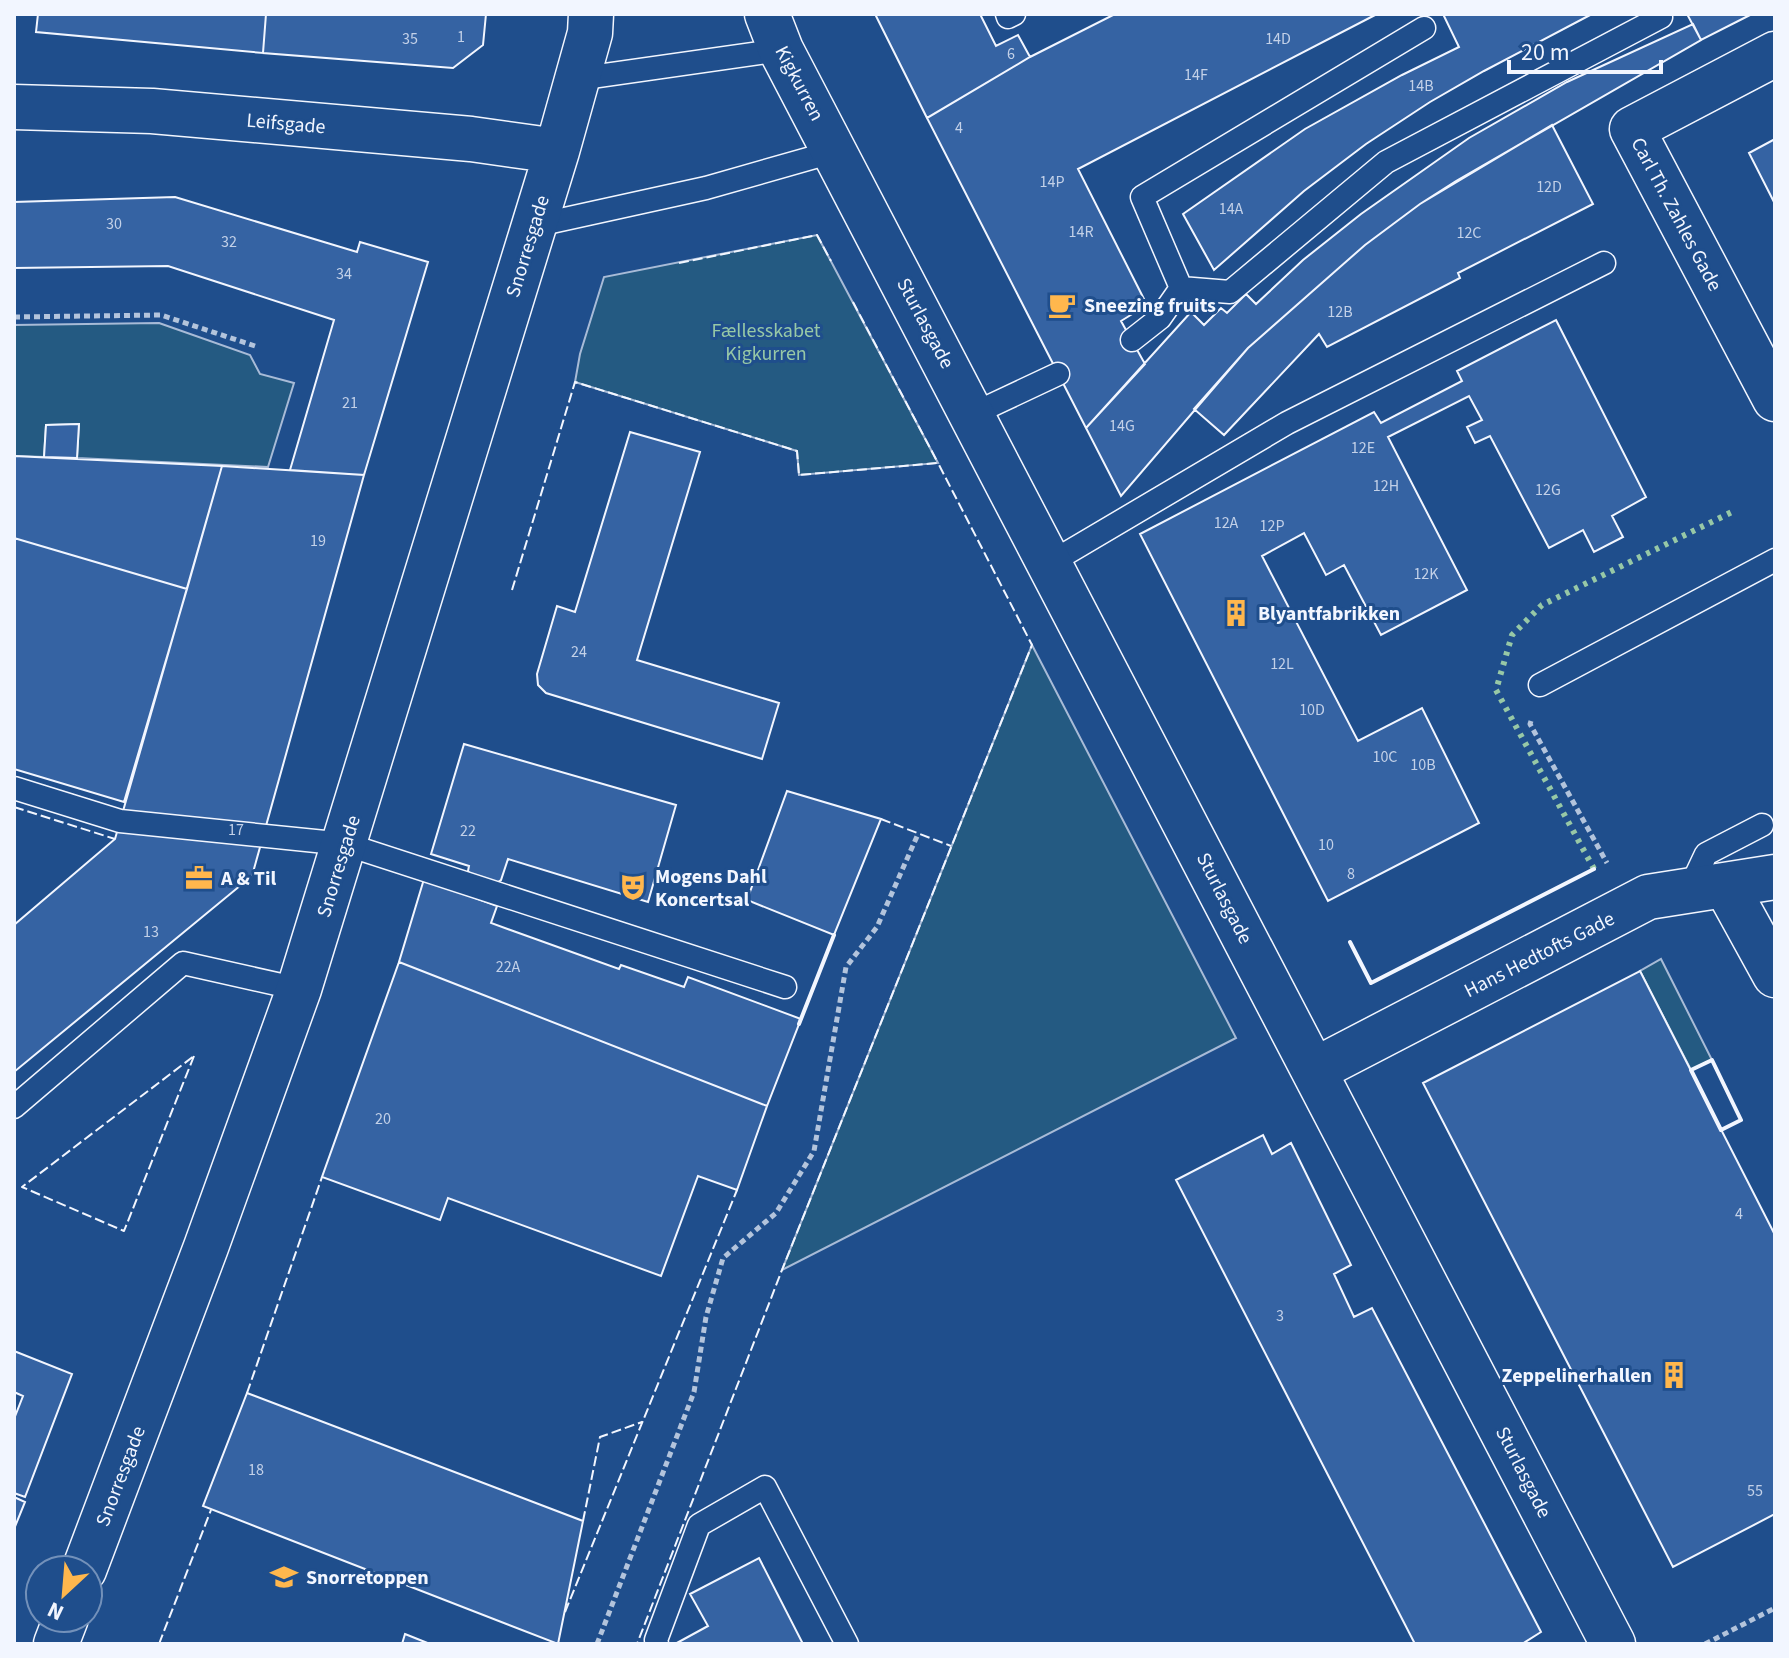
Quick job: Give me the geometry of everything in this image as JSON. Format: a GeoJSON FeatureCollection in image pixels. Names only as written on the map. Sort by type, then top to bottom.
{"type":"FeatureCollection","features":[{"type":"Feature","properties":{"kind":"street"},"geometry":{"type":"LineString","coordinates":[[557,151],[590,33],[591,14]]}},
{"type":"Feature","properties":{"kind":"street","name":"Kigkurren"},"geometry":{"type":"LineString","coordinates":[[774,32],[836,151]]}},
{"type":"Feature","properties":{"kind":"street","name":"Carl Th. Zahles Gade"},"geometry":{"type":"LineString","coordinates":[[1775,54],[1632,129],[1775,399]]}},
{"type":"Feature","properties":{"kind":"street","name":"Leifsgade"},"geometry":{"type":"LineString","coordinates":[[14,107],[152,111],[471,139],[557,151]]}},
{"type":"Feature","properties":{"kind":"street","name":"Snorresgade"},"geometry":{"type":"LineString","coordinates":[[90,1554],[299,989],[557,151]]}},
{"type":"Feature","properties":{"kind":"street","name":"Sturlasgade"},"geometry":{"type":"LineString","coordinates":[[836,151],[1613,1644]]}},
{"type":"Feature","properties":{"kind":"street","name":"Hans Hedtofts Gade"},"geometry":{"type":"LineString","coordinates":[[1315,1070],[1648,897],[1775,877]]}},
{"type":"Feature","properties":{"kind":"street"},"geometry":{"type":"LineString","coordinates":[[1707,889],[1775,975]]}},
{"type":"Feature","properties":{"kind":"lane"},"geometry":{"type":"LineString","coordinates":[[1007,14],[1008,17],[1014,14]]}},
{"type":"Feature","properties":{"kind":"lane"},"geometry":{"type":"LineString","coordinates":[[1181,288],[1230,292],[1386,162],[1661,17]]}},
{"type":"Feature","properties":{"kind":"lane"},"geometry":{"type":"LineString","coordinates":[[1181,288],[1142,197],[1424,28]]}},
{"type":"Feature","properties":{"kind":"lane"},"geometry":{"type":"LineString","coordinates":[[577,79],[774,32]]}},
{"type":"Feature","properties":{"kind":"lane"},"geometry":{"type":"LineString","coordinates":[[533,226],[706,188],[836,151]]}},
{"type":"Feature","properties":{"kind":"lane"},"geometry":{"type":"LineString","coordinates":[[1050,563],[1287,423],[1604,263]]}},
{"type":"Feature","properties":{"kind":"lane"},"geometry":{"type":"LineString","coordinates":[[1132,340],[1160,318],[1181,288]]}},
{"type":"Feature","properties":{"kind":"lane"},"geometry":{"type":"LineString","coordinates":[[973,414],[1058,374]]}},
{"type":"Feature","properties":{"kind":"lane"},"geometry":{"type":"LineString","coordinates":[[1540,685],[1775,560]]}},
{"type":"Feature","properties":{"kind":"lane"},"geometry":{"type":"LineString","coordinates":[[14,788],[120,821],[345,844],[785,987]]}},
{"type":"Feature","properties":{"kind":"lane"},"geometry":{"type":"LineString","coordinates":[[1707,889],[1706,854],[1762,825]]}},
{"type":"Feature","properties":{"kind":"lane"},"geometry":{"type":"LineString","coordinates":[[14,1107],[183,963],[299,989]]}},
{"type":"Feature","properties":{"kind":"lane"},"geometry":{"type":"LineString","coordinates":[[657,1644],[699,1525],[765,1487],[847,1644]]}},
{"type":"Feature","properties":{"kind":"path"},"geometry":{"type":"LineString","coordinates":[[14,317],[161,315],[255,346]]}},
{"type":"Feature","properties":{"kind":"path"},"geometry":{"type":"LineString","coordinates":[[1540,685],[1530,724],[1631,906]]}},
{"type":"Feature","properties":{"kind":"path"},"geometry":{"type":"LineString","coordinates":[[597,1644],[694,1392],[706,1317],[723,1258],[776,1213],[814,1151],[846,967],[877,927],[918,834]]}},
{"type":"Feature","properties":{"kind":"path"},"geometry":{"type":"LineString","coordinates":[[1705,1644],[1775,1608]]}},
{"type":"Feature","properties":{"kind":"green space","name":"Fællesskabet Kigkurren"},"geometry":{"type":"Polygon","coordinates":[[[817,235],[938,463],[799,475],[797,451],[575,382],[580,354],[604,277],[817,235]]]}},
{"type":"Feature","properties":{"kind":"green space"},"geometry":{"type":"Polygon","coordinates":[[[159,323],[250,355],[260,374],[294,383],[268,467],[77,458],[79,424],[46,425],[44,457],[14,456],[14,325],[159,323]]]}},
{"type":"Feature","properties":{"kind":"green space"},"geometry":{"type":"Polygon","coordinates":[[[1032,645],[1236,1038],[782,1270],[1032,645]]]}},
{"type":"Feature","properties":{"kind":"green space"},"geometry":{"type":"Polygon","coordinates":[[[1661,959],[1712,1060],[1691,1070],[1640,971],[1661,959]]]}},
{"type":"Feature","properties":{"kind":"building"},"geometry":{"type":"Polygon","coordinates":[[[38,14],[266,14],[263,53],[36,32],[38,14]]]}},
{"type":"Feature","properties":{"kind":"building"},"geometry":{"type":"Polygon","coordinates":[[[266,14],[486,14],[483,45],[453,68],[263,53],[266,14]]]}},
{"type":"Feature","properties":{"kind":"building"},"geometry":{"type":"Polygon","coordinates":[[[875,14],[980,14],[996,46],[1018,35],[1030,57],[927,118],[875,14]]]}},
{"type":"Feature","properties":{"kind":"building"},"geometry":{"type":"Polygon","coordinates":[[[1115,14],[1377,14],[1078,169],[1147,305],[1121,321],[1145,364],[1086,428],[927,118],[1030,57],[1115,14]]]}},
{"type":"Feature","properties":{"kind":"building"},"geometry":{"type":"Polygon","coordinates":[[[1443,14],[1592,14],[1430,102],[1366,144],[1304,191],[1214,270],[1183,214],[1305,129],[1459,47],[1443,14]]]}},
{"type":"Feature","properties":{"kind":"building"},"geometry":{"type":"Polygon","coordinates":[[[1687,14],[1752,14],[1701,40],[1687,14]]]}},
{"type":"Feature","properties":{"kind":"building"},"geometry":{"type":"Polygon","coordinates":[[[1693,24],[1701,40],[1456,181],[1365,245],[1248,348],[1121,496],[1086,428],[1191,312],[1204,325],[1221,308],[1227,313],[1246,294],[1256,304],[1303,260],[1361,214],[1469,138],[1567,82],[1693,24]]]}},
{"type":"Feature","properties":{"kind":"building"},"geometry":{"type":"Polygon","coordinates":[[[1552,125],[1593,204],[1458,273],[1460,278],[1327,347],[1319,334],[1224,435],[1194,409],[1248,348],[1365,245],[1420,204],[1552,125]]]}},
{"type":"Feature","properties":{"kind":"building"},"geometry":{"type":"Polygon","coordinates":[[[1775,139],[1775,204],[1749,153],[1775,139]]]}},
{"type":"Feature","properties":{"kind":"building"},"geometry":{"type":"Polygon","coordinates":[[[175,197],[357,252],[360,242],[428,262],[364,475],[290,470],[334,320],[168,266],[14,268],[14,202],[175,197]]]}},
{"type":"Feature","properties":{"kind":"building","name":"Blyantfabrikken"},"geometry":{"type":"Polygon","coordinates":[[[1556,320],[1646,497],[1612,516],[1623,537],[1594,552],[1583,530],[1549,548],[1490,436],[1475,443],[1467,427],[1482,420],[1469,396],[1388,437],[1467,590],[1381,635],[1344,565],[1326,575],[1304,533],[1262,556],[1358,741],[1422,708],[1479,823],[1328,901],[1140,534],[1374,412],[1381,423],[1462,381],[1457,371],[1556,320]]]}},
{"type":"Feature","properties":{"kind":"building"},"geometry":{"type":"Polygon","coordinates":[[[79,424],[77,458],[44,457],[46,425],[79,424]]]}},
{"type":"Feature","properties":{"kind":"building"},"geometry":{"type":"Polygon","coordinates":[[[630,432],[700,452],[637,660],[779,703],[762,759],[546,693],[538,685],[537,674],[557,606],[575,612],[630,432]]]}},
{"type":"Feature","properties":{"kind":"building"},"geometry":{"type":"Polygon","coordinates":[[[14,456],[222,466],[187,589],[14,538],[14,456]]]}},
{"type":"Feature","properties":{"kind":"building"},"geometry":{"type":"Polygon","coordinates":[[[222,466],[364,475],[252,876],[14,1072],[14,925],[115,839],[222,466]]]}},
{"type":"Feature","properties":{"kind":"building"},"geometry":{"type":"Polygon","coordinates":[[[14,538],[187,589],[124,802],[14,769],[14,538]]]}},
{"type":"Feature","properties":{"kind":"building"},"geometry":{"type":"Polygon","coordinates":[[[464,744],[676,805],[648,902],[508,859],[501,880],[491,887],[476,882],[468,871],[469,866],[431,854],[464,744]]]}},
{"type":"Feature","properties":{"kind":"building"},"geometry":{"type":"Polygon","coordinates":[[[787,791],[881,819],[834,935],[747,900],[787,791]]]}},
{"type":"Feature","properties":{"kind":"building"},"geometry":{"type":"Polygon","coordinates":[[[424,879],[497,906],[491,923],[619,969],[621,965],[684,987],[688,977],[801,1019],[767,1106],[399,962],[424,879]]]}},
{"type":"Feature","properties":{"kind":"building"},"geometry":{"type":"Polygon","coordinates":[[[399,962],[767,1106],[737,1190],[698,1176],[661,1276],[448,1198],[440,1220],[322,1177],[399,962]]]}},
{"type":"Feature","properties":{"kind":"building","name":"Zeppelinerhallen"},"geometry":{"type":"Polygon","coordinates":[[[1640,971],[1775,1235],[1775,1514],[1673,1567],[1423,1083],[1640,971]]]}},
{"type":"Feature","properties":{"kind":"building"},"geometry":{"type":"Polygon","coordinates":[[[1263,1135],[1272,1154],[1291,1143],[1351,1265],[1334,1274],[1354,1317],[1372,1308],[1541,1632],[1522,1644],[1415,1644],[1176,1180],[1263,1135]]]}},
{"type":"Feature","properties":{"kind":"building"},"geometry":{"type":"Polygon","coordinates":[[[14,1351],[72,1374],[25,1497],[14,1493],[14,1419],[23,1396],[14,1392],[14,1351]]]}},
{"type":"Feature","properties":{"kind":"building"},"geometry":{"type":"Polygon","coordinates":[[[247,1393],[583,1521],[558,1644],[203,1506],[247,1393]]]}},
{"type":"Feature","properties":{"kind":"building"},"geometry":{"type":"Polygon","coordinates":[[[14,1497],[25,1502],[14,1529],[14,1497]]]}},
{"type":"Feature","properties":{"kind":"building"},"geometry":{"type":"Polygon","coordinates":[[[759,1558],[803,1644],[675,1644],[708,1626],[690,1594],[759,1558]]]}},
{"type":"Feature","properties":{"kind":"building"},"geometry":{"type":"Polygon","coordinates":[[[405,1634],[430,1644],[402,1644],[405,1634]]]}},
{"type":"Feature","properties":{"kind":"hedge"},"geometry":{"type":"LineString","coordinates":[[1594,869],[1496,690],[1512,635],[1542,605],[1736,510]]}},
{"type":"Feature","properties":{"kind":"fence"},"geometry":{"type":"LineString","coordinates":[[679,263],[817,235],[831,261]]}},
{"type":"Feature","properties":{"kind":"fence"},"geometry":{"type":"LineString","coordinates":[[853,302],[938,463]]}},
{"type":"Feature","properties":{"kind":"fence"},"geometry":{"type":"LineString","coordinates":[[512,590],[575,382],[797,451],[799,475],[938,463],[1032,645],[782,1270],[637,1644]]}},
{"type":"Feature","properties":{"kind":"fence"},"geometry":{"type":"LineString","coordinates":[[14,807],[115,839]]}},
{"type":"Feature","properties":{"kind":"fence"},"geometry":{"type":"LineString","coordinates":[[881,819],[951,846]]}},
{"type":"Feature","properties":{"kind":"fence"},"geometry":{"type":"LineString","coordinates":[[194,1056],[124,1231],[22,1187],[194,1056]]}},
{"type":"Feature","properties":{"kind":"fence"},"geometry":{"type":"LineString","coordinates":[[247,1393],[322,1177]]}},
{"type":"Feature","properties":{"kind":"fence"},"geometry":{"type":"LineString","coordinates":[[565,1612],[737,1190]]}},
{"type":"Feature","properties":{"kind":"fence"},"geometry":{"type":"LineString","coordinates":[[583,1521],[600,1437],[642,1422]]}},
{"type":"Feature","properties":{"kind":"fence"},"geometry":{"type":"LineString","coordinates":[[159,1644],[211,1510]]}},
{"type":"Feature","properties":{"kind":"wall"},"geometry":{"type":"LineString","coordinates":[[1350,942],[1371,983],[1594,869]]}},
{"type":"Feature","properties":{"kind":"wall"},"geometry":{"type":"LineString","coordinates":[[799,1024],[834,935]]}},
{"type":"Feature","properties":{"kind":"wall"},"geometry":{"type":"LineString","coordinates":[[1712,1060],[1741,1120],[1721,1130],[1691,1070],[1712,1060]]}},
{"type":"Feature","properties":{"kind":"place","name":"Sneezing fruits"},"geometry":{"type":"Point","coordinates":[1062,305]}},
{"type":"Feature","properties":{"kind":"place","name":"Blyantfabrikken"},"geometry":{"type":"Point","coordinates":[1236,613]}},
{"type":"Feature","properties":{"kind":"place","name":"A & Til"},"geometry":{"type":"Point","coordinates":[199,878]}},
{"type":"Feature","properties":{"kind":"place","name":"Mogens Dahl Koncertsal"},"geometry":{"type":"Point","coordinates":[633,887]}},
{"type":"Feature","properties":{"kind":"place","name":"Zeppelinerhallen"},"geometry":{"type":"Point","coordinates":[1674,1375]}},
{"type":"Feature","properties":{"kind":"place","name":"Snorretoppen"},"geometry":{"type":"Point","coordinates":[284,1577]}}]}
